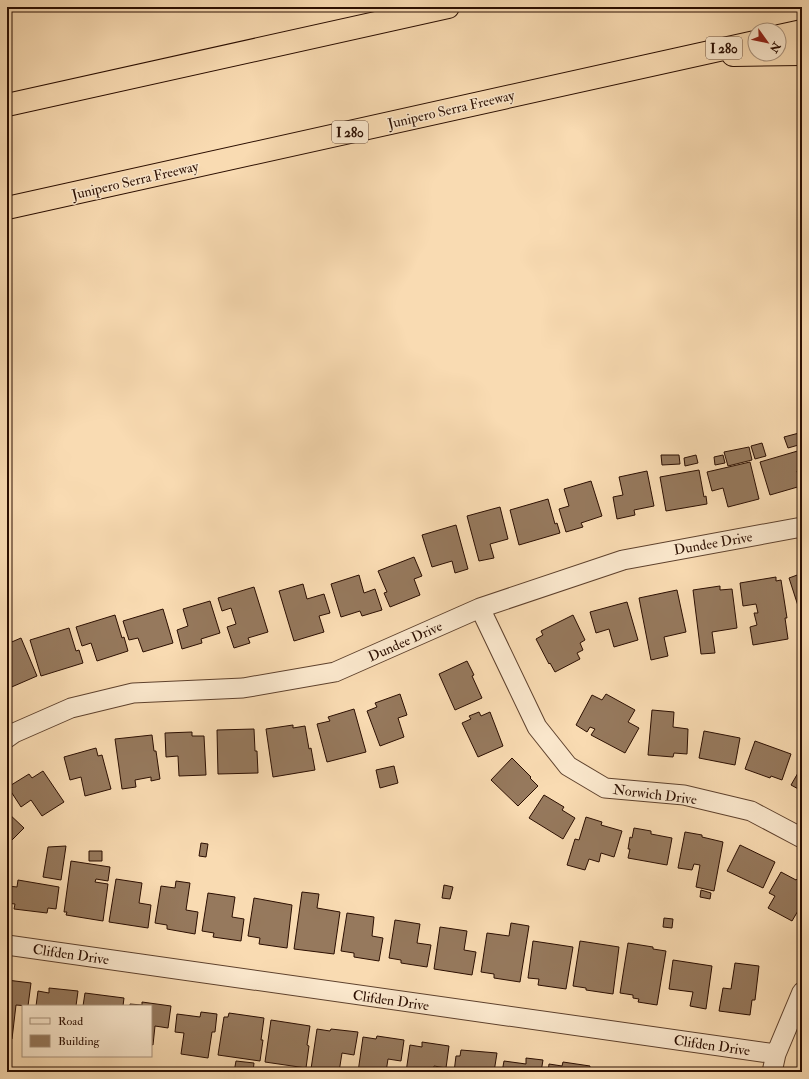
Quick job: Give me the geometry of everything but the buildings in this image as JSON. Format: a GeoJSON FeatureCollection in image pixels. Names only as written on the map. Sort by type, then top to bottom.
{"type":"FeatureCollection","features":[{"type":"Feature","properties":{"kind":"highway"},"geometry":{"type":"LineString","coordinates":[[7,105],[448,7]]}},
{"type":"Feature","properties":{"kind":"highway"},"geometry":{"type":"LineString","coordinates":[[787,34],[802,31]]}},
{"type":"Feature","properties":{"kind":"highway","name":"Junipero Serra Freeway"},"geometry":{"type":"LineString","coordinates":[[7,208],[747,44]]}},
{"type":"Feature","properties":{"kind":"highway"},"geometry":{"type":"LineString","coordinates":[[694,55],[802,54]]}},
{"type":"Feature","properties":{"kind":"street","name":"Dundee Drive"},"geometry":{"type":"LineString","coordinates":[[7,738],[14,733],[71,708],[133,693],[242,688],[335,672],[480,608],[623,560],[802,527]]}},
{"type":"Feature","properties":{"kind":"street","name":"Norwich Drive"},"geometry":{"type":"LineString","coordinates":[[480,608],[536,727],[568,766],[605,788],[684,795],[751,811],[802,838]]}},
{"type":"Feature","properties":{"kind":"street","name":"Clifden Drive"},"geometry":{"type":"LineString","coordinates":[[7,945],[774,1063]]}},
{"type":"Feature","properties":{"kind":"street"},"geometry":{"type":"LineString","coordinates":[[774,1063],[802,992]]}}]}
